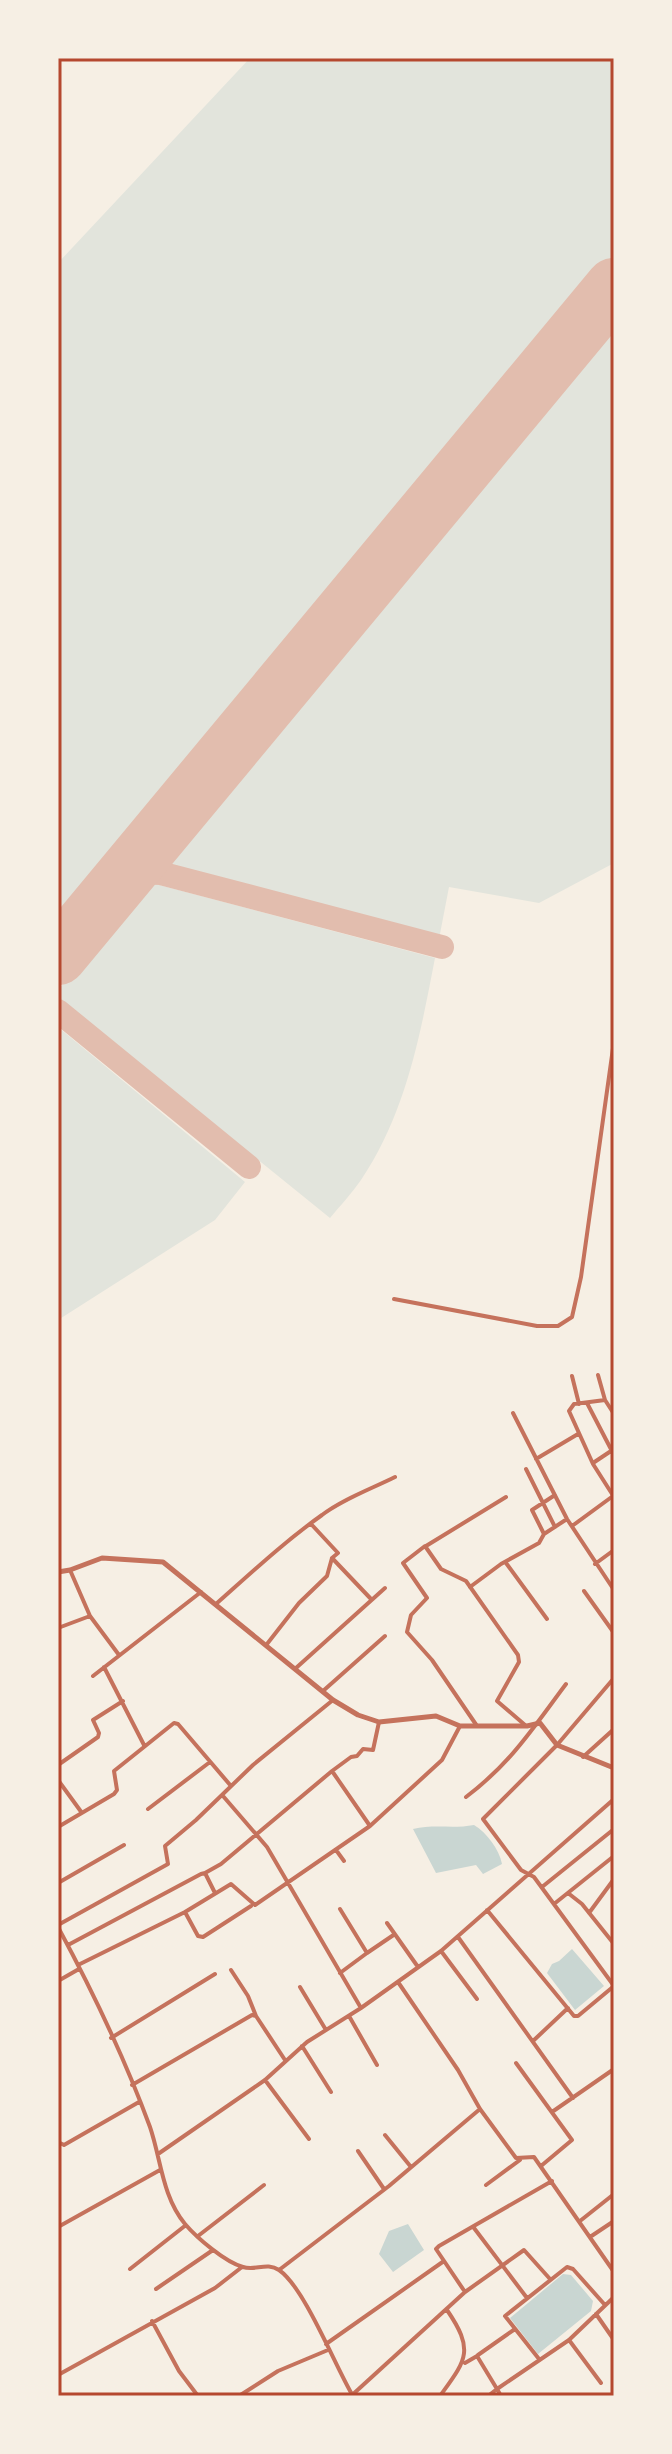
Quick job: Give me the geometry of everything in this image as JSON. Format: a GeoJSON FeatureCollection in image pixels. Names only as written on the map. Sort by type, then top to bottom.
{"type":"FeatureCollection","features":[{"type":"Feature","properties":{"kind":"street"},"geometry":{"type":"LineString","coordinates":[[394,1299],[537,1326],[558,1326],[572,1317],[581,1277],[614,1041]]}},
{"type":"Feature","properties":{"kind":"street"},"geometry":{"type":"LineString","coordinates":[[598,1375],[605,1400],[614,1414]]}},
{"type":"Feature","properties":{"kind":"street"},"geometry":{"type":"LineString","coordinates":[[572,1376],[579,1404]]}},
{"type":"Feature","properties":{"kind":"street"},"geometry":{"type":"LineString","coordinates":[[572,1526],[614,1496],[593,1464],[569,1411],[571,1406],[605,1400]]}},
{"type":"Feature","properties":{"kind":"street"},"geometry":{"type":"LineString","coordinates":[[587,1403],[613,1452],[593,1464]]}},
{"type":"Feature","properties":{"kind":"street"},"geometry":{"type":"LineString","coordinates":[[513,1413],[567,1519],[614,1590]]}},
{"type":"Feature","properties":{"kind":"street"},"geometry":{"type":"LineString","coordinates":[[536,1459],[578,1434]]}},
{"type":"Feature","properties":{"kind":"street"},"geometry":{"type":"LineString","coordinates":[[526,1469],[555,1527]]}},
{"type":"Feature","properties":{"kind":"street"},"geometry":{"type":"LineString","coordinates":[[216,1604],[285,1542],[327,1511],[395,1477]]}},
{"type":"Feature","properties":{"kind":"street"},"geometry":{"type":"LineString","coordinates":[[544,1534],[532,1510],[555,1495]]}},
{"type":"Feature","properties":{"kind":"street"},"geometry":{"type":"LineString","coordinates":[[477,1726],[432,1660],[407,1632],[411,1615],[427,1598],[403,1563],[425,1546],[506,1497]]}},
{"type":"Feature","properties":{"kind":"street"},"geometry":{"type":"LineString","coordinates":[[470,1587],[539,1543],[544,1534],[567,1519]]}},
{"type":"Feature","properties":{"kind":"street"},"geometry":{"type":"LineString","coordinates":[[267,1644],[299,1603],[327,1576],[332,1558],[338,1553],[311,1524]]}},
{"type":"Feature","properties":{"kind":"street"},"geometry":{"type":"LineString","coordinates":[[425,1546],[441,1569],[459,1577],[470,1587],[518,1655],[519,1662],[497,1701],[527,1726]]}},
{"type":"Feature","properties":{"kind":"street"},"geometry":{"type":"LineString","coordinates":[[595,1564],[614,1550]]}},
{"type":"Feature","properties":{"kind":"street"},"geometry":{"type":"LineString","coordinates":[[58,1572],[102,1558],[163,1562],[346,1710],[379,1722],[436,1716],[460,1726],[527,1726],[540,1723]]}},
{"type":"Feature","properties":{"kind":"street"},"geometry":{"type":"LineString","coordinates":[[332,1558],[371,1599]]}},
{"type":"Feature","properties":{"kind":"street"},"geometry":{"type":"LineString","coordinates":[[506,1562],[547,1619]]}},
{"type":"Feature","properties":{"kind":"street"},"geometry":{"type":"LineString","coordinates":[[70,1570],[90,1616],[119,1655]]}},
{"type":"Feature","properties":{"kind":"street"},"geometry":{"type":"LineString","coordinates":[[296,1668],[385,1588]]}},
{"type":"Feature","properties":{"kind":"street"},"geometry":{"type":"LineString","coordinates":[[584,1591],[614,1633]]}},
{"type":"Feature","properties":{"kind":"street"},"geometry":{"type":"LineString","coordinates":[[93,1676],[201,1592]]}},
{"type":"Feature","properties":{"kind":"street"},"geometry":{"type":"LineString","coordinates":[[58,1628],[90,1616]]}},
{"type":"Feature","properties":{"kind":"street"},"geometry":{"type":"LineString","coordinates":[[323,1691],[385,1636]]}},
{"type":"Feature","properties":{"kind":"street"},"geometry":{"type":"LineString","coordinates":[[104,1667],[144,1745]]}},
{"type":"Feature","properties":{"kind":"street"},"geometry":{"type":"LineString","coordinates":[[487,1910],[574,2016],[614,1986],[542,1887],[521,1870],[483,1819],[557,1745],[614,1678]]}},
{"type":"Feature","properties":{"kind":"street"},"geometry":{"type":"LineString","coordinates":[[466,1797],[511,1757],[540,1723],[566,1684]]}},
{"type":"Feature","properties":{"kind":"street"},"geometry":{"type":"LineString","coordinates":[[333,1700],[275,1746],[165,1846],[168,1864],[58,1926],[132,2085],[176,2211],[198,2236],[242,2267],[265,2266],[279,2270],[294,2288],[352,2396],[465,2292],[526,2250],[550,2279]]}},
{"type":"Feature","properties":{"kind":"street"},"geometry":{"type":"LineString","coordinates":[[58,1765],[98,1737],[93,1720],[123,1701]]}},
{"type":"Feature","properties":{"kind":"street"},"geometry":{"type":"LineString","coordinates":[[68,1945],[221,1864],[332,1771],[363,1749],[373,1750],[379,1722]]}},
{"type":"Feature","properties":{"kind":"street"},"geometry":{"type":"LineString","coordinates":[[58,1827],[116,1793],[114,1771],[176,1723],[232,1787]]}},
{"type":"Feature","properties":{"kind":"street"},"geometry":{"type":"LineString","coordinates":[[540,1723],[557,1745],[610,1767],[614,1759]]}},
{"type":"Feature","properties":{"kind":"street"},"geometry":{"type":"LineString","coordinates":[[185,1912],[198,1936],[203,1937],[290,1883],[370,1826],[442,1760],[460,1726]]}},
{"type":"Feature","properties":{"kind":"street"},"geometry":{"type":"LineString","coordinates":[[583,1757],[614,1729]]}},
{"type":"Feature","properties":{"kind":"street"},"geometry":{"type":"LineString","coordinates":[[148,1809],[210,1761]]}},
{"type":"Feature","properties":{"kind":"street"},"geometry":{"type":"LineString","coordinates":[[332,1771],[370,1826]]}},
{"type":"Feature","properties":{"kind":"street"},"geometry":{"type":"LineString","coordinates":[[58,1780],[82,1813]]}},
{"type":"Feature","properties":{"kind":"street"},"geometry":{"type":"LineString","coordinates":[[221,1797],[258,1834],[290,1883],[359,2009]]}},
{"type":"Feature","properties":{"kind":"street"},"geometry":{"type":"LineString","coordinates":[[158,2154],[265,2080],[302,2045],[441,1951],[614,1799]]}},
{"type":"Feature","properties":{"kind":"street"},"geometry":{"type":"LineString","coordinates":[[542,1887],[614,1829]]}},
{"type":"Feature","properties":{"kind":"street"},"geometry":{"type":"LineString","coordinates":[[58,1883],[124,1845]]}},
{"type":"Feature","properties":{"kind":"street"},"geometry":{"type":"LineString","coordinates":[[336,1850],[344,1861]]}},
{"type":"Feature","properties":{"kind":"street"},"geometry":{"type":"LineString","coordinates":[[554,1904],[614,1856]]}},
{"type":"Feature","properties":{"kind":"street"},"geometry":{"type":"LineString","coordinates":[[205,1873],[215,1893]]}},
{"type":"Feature","properties":{"kind":"street"},"geometry":{"type":"LineString","coordinates":[[589,1913],[614,1879]]}},
{"type":"Feature","properties":{"kind":"street"},"geometry":{"type":"LineString","coordinates":[[58,1981],[78,1967],[232,1884],[252,1905]]}},
{"type":"Feature","properties":{"kind":"street"},"geometry":{"type":"LineString","coordinates":[[568,1893],[614,1944]]}},
{"type":"Feature","properties":{"kind":"street"},"geometry":{"type":"LineString","coordinates":[[340,1909],[367,1953]]}},
{"type":"Feature","properties":{"kind":"street"},"geometry":{"type":"LineString","coordinates":[[387,1923],[418,1967]]}},
{"type":"Feature","properties":{"kind":"street"},"geometry":{"type":"LineString","coordinates":[[339,1973],[395,1934]]}},
{"type":"Feature","properties":{"kind":"street"},"geometry":{"type":"LineString","coordinates":[[458,1937],[573,2098]]}},
{"type":"Feature","properties":{"kind":"street"},"geometry":{"type":"LineString","coordinates":[[441,1951],[477,1999]]}},
{"type":"Feature","properties":{"kind":"street"},"geometry":{"type":"LineString","coordinates":[[231,1970],[285,2060]]}},
{"type":"Feature","properties":{"kind":"street"},"geometry":{"type":"LineString","coordinates":[[111,2038],[215,1974]]}},
{"type":"Feature","properties":{"kind":"street"},"geometry":{"type":"LineString","coordinates":[[400,1981],[480,2109],[520,2160]]}},
{"type":"Feature","properties":{"kind":"street"},"geometry":{"type":"LineString","coordinates":[[300,1987],[326,2030]]}},
{"type":"Feature","properties":{"kind":"street"},"geometry":{"type":"LineString","coordinates":[[533,2041],[568,2008]]}},
{"type":"Feature","properties":{"kind":"street"},"geometry":{"type":"LineString","coordinates":[[132,2085],[252,2015],[256,2016]]}},
{"type":"Feature","properties":{"kind":"street"},"geometry":{"type":"LineString","coordinates":[[349,2016],[377,2065]]}},
{"type":"Feature","properties":{"kind":"street"},"geometry":{"type":"LineString","coordinates":[[302,2045],[331,2092]]}},
{"type":"Feature","properties":{"kind":"street"},"geometry":{"type":"LineString","coordinates":[[516,2063],[572,2142],[541,2166]]}},
{"type":"Feature","properties":{"kind":"street"},"geometry":{"type":"LineString","coordinates":[[552,2112],[614,2069]]}},
{"type":"Feature","properties":{"kind":"street"},"geometry":{"type":"LineString","coordinates":[[265,2080],[309,2139]]}},
{"type":"Feature","properties":{"kind":"street"},"geometry":{"type":"LineString","coordinates":[[58,2142],[64,2145],[139,2102]]}},
{"type":"Feature","properties":{"kind":"street"},"geometry":{"type":"LineString","coordinates":[[279,2270],[384,2189],[480,2109]]}},
{"type":"Feature","properties":{"kind":"street"},"geometry":{"type":"LineString","coordinates":[[385,2135],[411,2167]]}},
{"type":"Feature","properties":{"kind":"street"},"geometry":{"type":"LineString","coordinates":[[358,2151],[384,2189]]}},
{"type":"Feature","properties":{"kind":"street"},"geometry":{"type":"LineString","coordinates":[[486,2185],[520,2160],[531,2156],[612,2263],[614,2272]]}},
{"type":"Feature","properties":{"kind":"street"},"geometry":{"type":"LineString","coordinates":[[58,2227],[160,2170]]}},
{"type":"Feature","properties":{"kind":"street"},"geometry":{"type":"LineString","coordinates":[[465,2292],[436,2249],[458,2232],[474,2228],[552,2181]]}},
{"type":"Feature","properties":{"kind":"street"},"geometry":{"type":"LineString","coordinates":[[198,2236],[264,2185]]}},
{"type":"Feature","properties":{"kind":"street"},"geometry":{"type":"LineString","coordinates":[[580,2221],[614,2194]]}},
{"type":"Feature","properties":{"kind":"street"},"geometry":{"type":"LineString","coordinates":[[590,2237],[614,2221]]}},
{"type":"Feature","properties":{"kind":"street"},"geometry":{"type":"LineString","coordinates":[[130,2269],[186,2225]]}},
{"type":"Feature","properties":{"kind":"street"},"geometry":{"type":"LineString","coordinates":[[474,2228],[527,2298]]}},
{"type":"Feature","properties":{"kind":"street"},"geometry":{"type":"LineString","coordinates":[[156,2289],[214,2249]]}},
{"type":"Feature","properties":{"kind":"street"},"geometry":{"type":"LineString","coordinates":[[239,2396],[278,2371],[327,2347],[444,2261]]}},
{"type":"Feature","properties":{"kind":"street"},"geometry":{"type":"LineString","coordinates":[[58,2375],[215,2288],[242,2267]]}},
{"type":"Feature","properties":{"kind":"street"},"geometry":{"type":"LineString","coordinates":[[539,2359],[505,2316],[550,2279],[565,2267],[570,2267],[605,2305]]}},
{"type":"Feature","properties":{"kind":"street"},"geometry":{"type":"LineString","coordinates":[[488,2396],[569,2340],[614,2297]]}},
{"type":"Feature","properties":{"kind":"street"},"geometry":{"type":"LineString","coordinates":[[440,2396],[463,2364],[466,2351],[446,2310]]}},
{"type":"Feature","properties":{"kind":"street"},"geometry":{"type":"LineString","coordinates":[[596,2314],[614,2340]]}},
{"type":"Feature","properties":{"kind":"street"},"geometry":{"type":"LineString","coordinates":[[152,2321],[179,2371],[198,2396]]}},
{"type":"Feature","properties":{"kind":"street"},"geometry":{"type":"LineString","coordinates":[[463,2364],[515,2329]]}},
{"type":"Feature","properties":{"kind":"street"},"geometry":{"type":"LineString","coordinates":[[569,2340],[601,2383]]}},
{"type":"Feature","properties":{"kind":"street"},"geometry":{"type":"LineString","coordinates":[[477,2356],[501,2396]]}},
{"type":"Feature","properties":{"kind":"shaded area"},"geometry":{"type":"Polygon","coordinates":[[[250,58],[614,58],[614,257],[58,933],[58,263],[250,58]]]}},
{"type":"Feature","properties":{"kind":"shaded area"},"geometry":{"type":"Polygon","coordinates":[[[614,317],[614,863],[539,903],[449,887],[439,939],[164,863],[614,317]]]}},
{"type":"Feature","properties":{"kind":"shaded area"},"geometry":{"type":"Polygon","coordinates":[[[148,882],[435,958],[417,1045],[400,1101],[361,1180],[330,1218],[58,998],[58,990],[148,882]]]}},
{"type":"Feature","properties":{"kind":"shaded area"},"geometry":{"type":"Polygon","coordinates":[[[58,1027],[245,1182],[215,1220],[58,1320],[58,1027]]]}},
{"type":"Feature","properties":{"kind":"shaded area"},"geometry":{"type":"Polygon","coordinates":[[[474,1825],[492,1842],[502,1864],[483,1874],[476,1865],[436,1873],[413,1829],[474,1825]]]}},
{"type":"Feature","properties":{"kind":"shaded area"},"geometry":{"type":"Polygon","coordinates":[[[572,1949],[604,1986],[575,2010],[547,1973],[552,1964],[572,1949]]]}},
{"type":"Feature","properties":{"kind":"shaded area"},"geometry":{"type":"Polygon","coordinates":[[[408,2224],[424,2250],[393,2272],[379,2254],[389,2231],[408,2224]]]}},
{"type":"Feature","properties":{"kind":"shaded area"},"geometry":{"type":"Polygon","coordinates":[[[563,2274],[571,2275],[593,2301],[591,2311],[538,2354],[510,2318],[563,2274]]]}},
{"type":"Feature","properties":{"kind":"taxiway"},"geometry":{"type":"LineString","coordinates":[[147,848],[160,873],[442,947]]}},
{"type":"Feature","properties":{"kind":"taxiway"},"geometry":{"type":"LineString","coordinates":[[121,880],[138,872],[160,873]]}},
{"type":"Feature","properties":{"kind":"taxiway"},"geometry":{"type":"LineString","coordinates":[[58,1011],[249,1167]]}},
{"type":"Feature","properties":{"kind":"runway"},"geometry":{"type":"LineString","coordinates":[[58,956],[614,287]]}}]}
